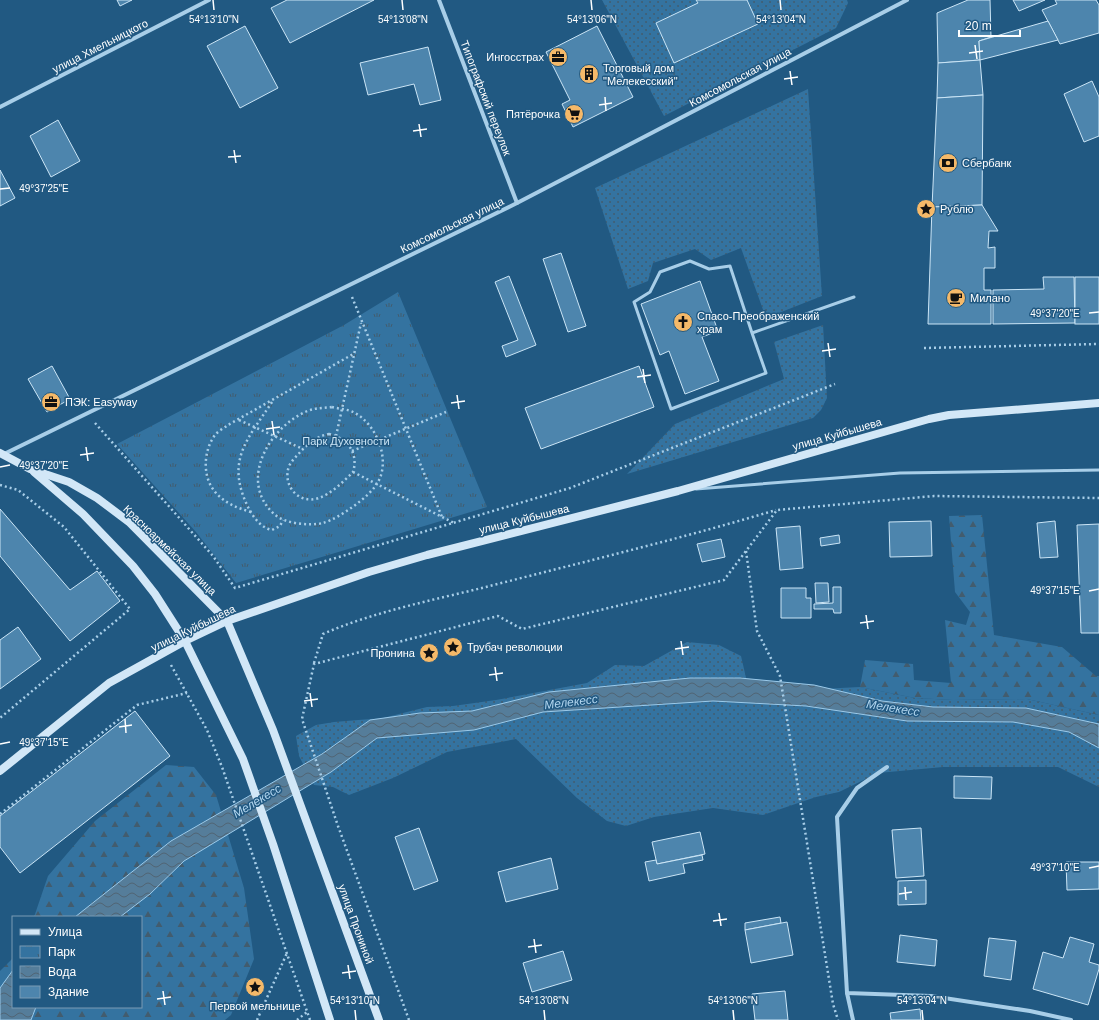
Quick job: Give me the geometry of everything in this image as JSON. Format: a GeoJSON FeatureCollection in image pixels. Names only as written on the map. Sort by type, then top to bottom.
{"type":"FeatureCollection","features":[{"type":"Feature","properties":{"kind":"main road","name":"улица Куйбышева"},"geometry":{"type":"LineString","coordinates":[[0,771],[108,683],[185,641],[227,621],[369,572],[427,555],[678,491],[929,419],[948,415],[1099,403]]}},
{"type":"Feature","properties":{"kind":"main road","name":"Красноармейская улица"},"geometry":{"type":"LineString","coordinates":[[1,455],[30,469],[69,482],[98,498],[130,522],[227,621]]}},
{"type":"Feature","properties":{"kind":"main road","name":"Красноармейская улица"},"geometry":{"type":"LineString","coordinates":[[30,469],[84,514],[133,566],[155,594],[185,641],[243,759],[273,844],[330,1020]]}},
{"type":"Feature","properties":{"kind":"main road","name":"улица Прониной"},"geometry":{"type":"LineString","coordinates":[[227,621],[279,746],[379,1020]]}},
{"type":"Feature","properties":{"kind":"street","name":"улица Хмельницкого"},"geometry":{"type":"LineString","coordinates":[[0,107],[209,0]]}},
{"type":"Feature","properties":{"kind":"street","name":"Типографский переулок"},"geometry":{"type":"LineString","coordinates":[[438,0],[517,203]]}},
{"type":"Feature","properties":{"kind":"street","name":"Комсомольская улица"},"geometry":{"type":"LineString","coordinates":[[1,455],[517,203],[907,0]]}},
{"type":"Feature","properties":{"kind":"street"},"geometry":{"type":"LineString","coordinates":[[853,1020],[847,993],[837,817],[856,788],[887,767]]}},
{"type":"Feature","properties":{"kind":"street"},"geometry":{"type":"LineString","coordinates":[[847,993],[931,996],[1030,1010],[1071,1020]]}},
{"type":"Feature","properties":{"kind":"lane"},"geometry":{"type":"LineString","coordinates":[[690,261],[709,269],[730,266],[752,332],[766,373],[671,409],[634,302],[650,292],[660,272],[690,261]]}},
{"type":"Feature","properties":{"kind":"lane"},"geometry":{"type":"LineString","coordinates":[[752,332],[854,297]]}},
{"type":"Feature","properties":{"kind":"lane"},"geometry":{"type":"LineString","coordinates":[[678,491],[900,473],[1099,470]]}},
{"type":"Feature","properties":{"kind":"path"},"geometry":{"type":"LineString","coordinates":[[347,286],[442,517]]}},
{"type":"Feature","properties":{"kind":"path"},"geometry":{"type":"LineString","coordinates":[[336,436],[362,322]]}},
{"type":"Feature","properties":{"kind":"path"},"geometry":{"type":"LineString","coordinates":[[924,348],[1099,344]]}},
{"type":"Feature","properties":{"kind":"path"},"geometry":{"type":"LineString","coordinates":[[251,512],[232,505],[221,498],[214,491],[208,481],[205,461],[215,435],[228,425],[355,353]]}},
{"type":"Feature","properties":{"kind":"path"},"geometry":{"type":"LineString","coordinates":[[87,413],[213,556],[236,588],[570,488],[836,384]]}},
{"type":"Feature","properties":{"kind":"path"},"geometry":{"type":"LineString","coordinates":[[274,400],[247,439],[241,452],[239,464],[242,490],[251,512],[257,521],[267,529],[276,529],[280,526],[283,520]]}},
{"type":"Feature","properties":{"kind":"path"},"geometry":{"type":"LineString","coordinates":[[332,407],[352,412],[368,424],[378,440],[382,454],[381,475],[372,491],[333,519],[323,523],[296,523],[277,518],[266,505],[262,496],[258,478],[258,469],[263,454],[275,435],[293,419],[303,413],[321,408],[332,407]]}},
{"type":"Feature","properties":{"kind":"path"},"geometry":{"type":"LineString","coordinates":[[352,451],[446,412]]}},
{"type":"Feature","properties":{"kind":"path"},"geometry":{"type":"LineString","coordinates":[[239,420],[256,426],[303,448]]}},
{"type":"Feature","properties":{"kind":"path"},"geometry":{"type":"LineString","coordinates":[[329,434],[336,436],[345,441],[352,451],[354,462],[353,472],[331,491],[320,498],[307,500],[300,497],[292,491],[290,487],[288,473],[290,464],[308,443],[324,435],[329,434]]}},
{"type":"Feature","properties":{"kind":"path"},"geometry":{"type":"LineString","coordinates":[[353,472],[454,523]]}},
{"type":"Feature","properties":{"kind":"path"},"geometry":{"type":"LineString","coordinates":[[0,485],[18,490],[64,527],[130,609],[0,718]]}},
{"type":"Feature","properties":{"kind":"path"},"geometry":{"type":"LineString","coordinates":[[409,1020],[338,826],[302,719],[314,664],[323,634],[343,625],[408,607],[705,532],[777,510],[934,496],[1099,498]]}},
{"type":"Feature","properties":{"kind":"path"},"geometry":{"type":"LineString","coordinates":[[314,664],[498,616],[522,629],[724,580],[777,510]]}},
{"type":"Feature","properties":{"kind":"path"},"geometry":{"type":"LineString","coordinates":[[746,551],[757,631],[780,676],[832,996],[838,1020]]}},
{"type":"Feature","properties":{"kind":"path"},"geometry":{"type":"LineString","coordinates":[[171,664],[207,730],[222,767],[310,1020]]}},
{"type":"Feature","properties":{"kind":"path"},"geometry":{"type":"LineString","coordinates":[[0,814],[137,705],[186,693]]}},
{"type":"Feature","properties":{"kind":"path"},"geometry":{"type":"LineString","coordinates":[[257,1020],[287,953]]}},
{"type":"Feature","properties":{"kind":"path"},"geometry":{"type":"LineString","coordinates":[[297,1020],[307,1012]]}},
{"type":"Feature","properties":{"kind":"green space"},"geometry":{"type":"Polygon","coordinates":[[[602,0],[847,0],[848,3],[836,28],[664,116],[602,0]]]}},
{"type":"Feature","properties":{"kind":"green space"},"geometry":{"type":"Polygon","coordinates":[[[808,89],[822,296],[766,318],[741,248],[711,260],[695,249],[653,263],[648,281],[628,289],[595,188],[808,89]]]}},
{"type":"Feature","properties":{"kind":"green space","name":"Парк Духовности"},"geometry":{"type":"Polygon","coordinates":[[[398,292],[487,507],[236,583],[196,532],[117,444],[344,325],[398,292]]]}},
{"type":"Feature","properties":{"kind":"green space"},"geometry":{"type":"Polygon","coordinates":[[[823,325],[827,398],[821,410],[813,418],[627,474],[675,424],[784,379],[774,342],[823,325]]]}},
{"type":"Feature","properties":{"kind":"green space"},"geometry":{"type":"Polygon","coordinates":[[[982,515],[994,635],[1062,647],[1096,676],[1099,676],[1099,715],[1027,699],[953,700],[915,698],[860,687],[865,660],[913,664],[914,680],[951,683],[945,620],[966,625],[970,612],[955,592],[949,516],[982,515]]]}},
{"type":"Feature","properties":{"kind":"green space"},"geometry":{"type":"Polygon","coordinates":[[[687,642],[719,645],[741,656],[747,682],[801,690],[860,687],[915,698],[953,700],[1027,699],[1099,715],[1099,787],[1058,767],[943,767],[878,773],[839,792],[816,797],[763,815],[713,808],[654,817],[626,826],[607,821],[577,798],[516,739],[447,752],[393,778],[349,795],[333,787],[314,785],[299,756],[296,736],[316,725],[383,718],[427,707],[453,706],[496,700],[587,683],[615,665],[644,666],[687,642]]]}},
{"type":"Feature","properties":{"kind":"green space"},"geometry":{"type":"Polygon","coordinates":[[[166,765],[194,767],[216,795],[244,888],[254,959],[231,1015],[225,1020],[0,1020],[0,971],[12,959],[12,1008],[142,1008],[142,916],[34,916],[48,876],[95,821],[166,765]]]}},
{"type":"Feature","properties":{"kind":"water","name":"Мелекесс"},"geometry":{"type":"Polygon","coordinates":[[[690,678],[740,678],[814,685],[882,701],[933,707],[1026,708],[1099,724],[1099,748],[1069,732],[1013,722],[907,721],[806,706],[713,701],[543,712],[474,730],[377,738],[331,772],[184,861],[150,894],[121,916],[76,916],[171,841],[322,754],[370,720],[420,713],[472,711],[549,692],[690,678]]]}},
{"type":"Feature","properties":{"kind":"water"},"geometry":{"type":"Polygon","coordinates":[[[12,971],[12,1008],[36,1008],[31,1020],[0,1020],[0,988],[12,971]]]}},
{"type":"Feature","properties":{"kind":"building"},"geometry":{"type":"Polygon","coordinates":[[[117,0],[132,0],[120,6],[117,0]]]}},
{"type":"Feature","properties":{"kind":"building"},"geometry":{"type":"Polygon","coordinates":[[[287,0],[374,0],[290,43],[271,8],[287,0]]]}},
{"type":"Feature","properties":{"kind":"building"},"geometry":{"type":"Polygon","coordinates":[[[696,0],[747,0],[758,24],[674,63],[656,23],[698,3],[696,0]]]}},
{"type":"Feature","properties":{"kind":"building"},"geometry":{"type":"Polygon","coordinates":[[[968,0],[990,0],[991,37],[979,41],[980,60],[938,63],[937,13],[968,0]]]}},
{"type":"Feature","properties":{"kind":"building"},"geometry":{"type":"Polygon","coordinates":[[[1013,0],[1045,0],[1019,11],[1013,0]]]}},
{"type":"Feature","properties":{"kind":"building"},"geometry":{"type":"Polygon","coordinates":[[[1055,0],[1096,0],[1099,5],[1099,33],[1060,44],[1042,10],[1057,4],[1055,0]]]}},
{"type":"Feature","properties":{"kind":"building"},"geometry":{"type":"Polygon","coordinates":[[[1048,21],[1058,40],[980,60],[979,41],[1048,21]]]}},
{"type":"Feature","properties":{"kind":"building"},"geometry":{"type":"Polygon","coordinates":[[[245,26],[278,88],[240,108],[207,46],[245,26]]]}},
{"type":"Feature","properties":{"kind":"building","name":"Торговый дом \"Мелекесский\""},"geometry":{"type":"Polygon","coordinates":[[[597,26],[633,97],[573,127],[562,104],[570,100],[546,52],[597,26]]]}},
{"type":"Feature","properties":{"kind":"building"},"geometry":{"type":"Polygon","coordinates":[[[428,47],[441,100],[420,105],[414,84],[368,95],[360,63],[428,47]]]}},
{"type":"Feature","properties":{"kind":"building"},"geometry":{"type":"Polygon","coordinates":[[[980,60],[983,95],[937,98],[938,63],[980,60]]]}},
{"type":"Feature","properties":{"kind":"building"},"geometry":{"type":"Polygon","coordinates":[[[1092,81],[1099,97],[1099,136],[1084,142],[1064,94],[1092,81]]]}},
{"type":"Feature","properties":{"kind":"building"},"geometry":{"type":"Polygon","coordinates":[[[983,95],[982,205],[932,207],[937,98],[983,95]]]}},
{"type":"Feature","properties":{"kind":"building"},"geometry":{"type":"Polygon","coordinates":[[[58,120],[80,161],[51,177],[30,136],[58,120]]]}},
{"type":"Feature","properties":{"kind":"building"},"geometry":{"type":"Polygon","coordinates":[[[0,170],[15,198],[0,206],[0,170]]]}},
{"type":"Feature","properties":{"kind":"building"},"geometry":{"type":"Polygon","coordinates":[[[982,205],[998,231],[989,231],[988,248],[995,247],[995,268],[984,268],[984,290],[991,290],[991,324],[928,324],[932,207],[982,205]]]}},
{"type":"Feature","properties":{"kind":"building"},"geometry":{"type":"Polygon","coordinates":[[[561,253],[586,326],[568,332],[543,259],[561,253]]]}},
{"type":"Feature","properties":{"kind":"building"},"geometry":{"type":"Polygon","coordinates":[[[509,276],[536,345],[506,357],[502,346],[518,340],[495,282],[509,276]]]}},
{"type":"Feature","properties":{"kind":"building"},"geometry":{"type":"Polygon","coordinates":[[[1043,277],[1074,277],[1075,323],[993,324],[993,290],[1044,289],[1043,277]]]}},
{"type":"Feature","properties":{"kind":"building"},"geometry":{"type":"Polygon","coordinates":[[[1075,277],[1099,277],[1099,324],[1075,324],[1075,277]]]}},
{"type":"Feature","properties":{"kind":"building"},"geometry":{"type":"Polygon","coordinates":[[[700,281],[718,331],[702,337],[719,381],[685,394],[669,351],[660,355],[641,304],[700,281]]]}},
{"type":"Feature","properties":{"kind":"building"},"geometry":{"type":"Polygon","coordinates":[[[52,366],[70,399],[47,412],[28,379],[52,366]]]}},
{"type":"Feature","properties":{"kind":"building"},"geometry":{"type":"Polygon","coordinates":[[[639,366],[654,407],[541,449],[525,408],[639,366]]]}},
{"type":"Feature","properties":{"kind":"building"},"geometry":{"type":"Polygon","coordinates":[[[0,509],[70,590],[97,571],[120,601],[70,641],[0,556],[0,509]]]}},
{"type":"Feature","properties":{"kind":"building"},"geometry":{"type":"Polygon","coordinates":[[[931,521],[932,556],[890,557],[889,522],[931,521]]]}},
{"type":"Feature","properties":{"kind":"building"},"geometry":{"type":"Polygon","coordinates":[[[1055,521],[1058,557],[1040,558],[1037,523],[1055,521]]]}},
{"type":"Feature","properties":{"kind":"building"},"geometry":{"type":"Polygon","coordinates":[[[1099,524],[1099,633],[1081,633],[1077,525],[1099,524]]]}},
{"type":"Feature","properties":{"kind":"building"},"geometry":{"type":"Polygon","coordinates":[[[800,526],[803,568],[780,570],[776,528],[800,526]]]}},
{"type":"Feature","properties":{"kind":"building"},"geometry":{"type":"Polygon","coordinates":[[[839,535],[840,543],[821,546],[820,538],[839,535]]]}},
{"type":"Feature","properties":{"kind":"building"},"geometry":{"type":"Polygon","coordinates":[[[721,539],[725,557],[702,562],[697,544],[721,539]]]}},
{"type":"Feature","properties":{"kind":"building"},"geometry":{"type":"Polygon","coordinates":[[[815,583],[828,583],[829,602],[816,603],[815,583]]]}},
{"type":"Feature","properties":{"kind":"building"},"geometry":{"type":"Polygon","coordinates":[[[833,587],[841,587],[841,613],[834,613],[833,609],[814,609],[814,604],[833,603],[833,587]]]}},
{"type":"Feature","properties":{"kind":"building"},"geometry":{"type":"Polygon","coordinates":[[[781,588],[806,588],[806,598],[811,598],[811,618],[781,618],[781,588]]]}},
{"type":"Feature","properties":{"kind":"building"},"geometry":{"type":"Polygon","coordinates":[[[18,627],[41,659],[0,689],[0,640],[18,627]]]}},
{"type":"Feature","properties":{"kind":"building"},"geometry":{"type":"Polygon","coordinates":[[[135,711],[170,756],[20,873],[0,847],[0,816],[135,711]]]}},
{"type":"Feature","properties":{"kind":"building"},"geometry":{"type":"Polygon","coordinates":[[[954,776],[992,777],[991,799],[954,798],[954,776]]]}},
{"type":"Feature","properties":{"kind":"building"},"geometry":{"type":"Polygon","coordinates":[[[419,828],[438,881],[414,890],[395,837],[419,828]]]}},
{"type":"Feature","properties":{"kind":"building"},"geometry":{"type":"Polygon","coordinates":[[[921,828],[924,876],[896,878],[892,830],[921,828]]]}},
{"type":"Feature","properties":{"kind":"building"},"geometry":{"type":"Polygon","coordinates":[[[700,832],[705,854],[657,864],[652,842],[700,832]]]}},
{"type":"Feature","properties":{"kind":"building"},"geometry":{"type":"Polygon","coordinates":[[[702,855],[703,860],[683,864],[685,873],[649,881],[645,862],[656,860],[657,864],[702,855]]]}},
{"type":"Feature","properties":{"kind":"building"},"geometry":{"type":"Polygon","coordinates":[[[551,858],[558,889],[506,902],[498,872],[551,858]]]}},
{"type":"Feature","properties":{"kind":"building"},"geometry":{"type":"Polygon","coordinates":[[[1066,862],[1099,862],[1099,889],[1067,890],[1066,862]]]}},
{"type":"Feature","properties":{"kind":"building"},"geometry":{"type":"Polygon","coordinates":[[[926,880],[926,904],[898,905],[898,881],[926,880]]]}},
{"type":"Feature","properties":{"kind":"building"},"geometry":{"type":"Polygon","coordinates":[[[780,917],[781,923],[745,930],[745,923],[780,917]]]}},
{"type":"Feature","properties":{"kind":"building"},"geometry":{"type":"Polygon","coordinates":[[[787,922],[793,955],[751,963],[745,930],[787,922]]]}},
{"type":"Feature","properties":{"kind":"building"},"geometry":{"type":"Polygon","coordinates":[[[900,935],[937,940],[935,966],[897,962],[900,935]]]}},
{"type":"Feature","properties":{"kind":"building"},"geometry":{"type":"Polygon","coordinates":[[[1070,937],[1094,944],[1089,962],[1099,965],[1099,969],[1088,1005],[1033,989],[1043,952],[1063,958],[1070,937]]]}},
{"type":"Feature","properties":{"kind":"building"},"geometry":{"type":"Polygon","coordinates":[[[989,938],[1016,941],[1011,980],[984,976],[989,938]]]}},
{"type":"Feature","properties":{"kind":"building"},"geometry":{"type":"Polygon","coordinates":[[[563,951],[572,980],[532,992],[523,963],[563,951]]]}},
{"type":"Feature","properties":{"kind":"building"},"geometry":{"type":"Polygon","coordinates":[[[785,991],[788,1020],[755,1020],[752,994],[785,991]]]}},
{"type":"Feature","properties":{"kind":"building"},"geometry":{"type":"Polygon","coordinates":[[[920,1009],[921,1020],[891,1020],[890,1013],[920,1009]]]}},
{"type":"Feature","properties":{"kind":"place","name":"Ингосстрах"},"geometry":{"type":"Point","coordinates":[558,57]}},
{"type":"Feature","properties":{"kind":"place","name":"Торговый дом \"Мелекесский\""},"geometry":{"type":"Point","coordinates":[589,74]}},
{"type":"Feature","properties":{"kind":"place","name":"Пятёрочка"},"geometry":{"type":"Point","coordinates":[574,114]}},
{"type":"Feature","properties":{"kind":"place","name":"Сбербанк"},"geometry":{"type":"Point","coordinates":[948,163]}},
{"type":"Feature","properties":{"kind":"place","name":"Рублю"},"geometry":{"type":"Point","coordinates":[926,209]}},
{"type":"Feature","properties":{"kind":"place","name":"Милано"},"geometry":{"type":"Point","coordinates":[956,298]}},
{"type":"Feature","properties":{"kind":"place","name":"Спасо-Преображенский храм"},"geometry":{"type":"Point","coordinates":[683,322]}},
{"type":"Feature","properties":{"kind":"place","name":"ПЭК: Easyway"},"geometry":{"type":"Point","coordinates":[51,402]}},
{"type":"Feature","properties":{"kind":"place","name":"Трубач революции"},"geometry":{"type":"Point","coordinates":[453,647]}},
{"type":"Feature","properties":{"kind":"place","name":"Пронина"},"geometry":{"type":"Point","coordinates":[429,653]}},
{"type":"Feature","properties":{"kind":"place","name":"Первой мельнице"},"geometry":{"type":"Point","coordinates":[255,987]}}]}
